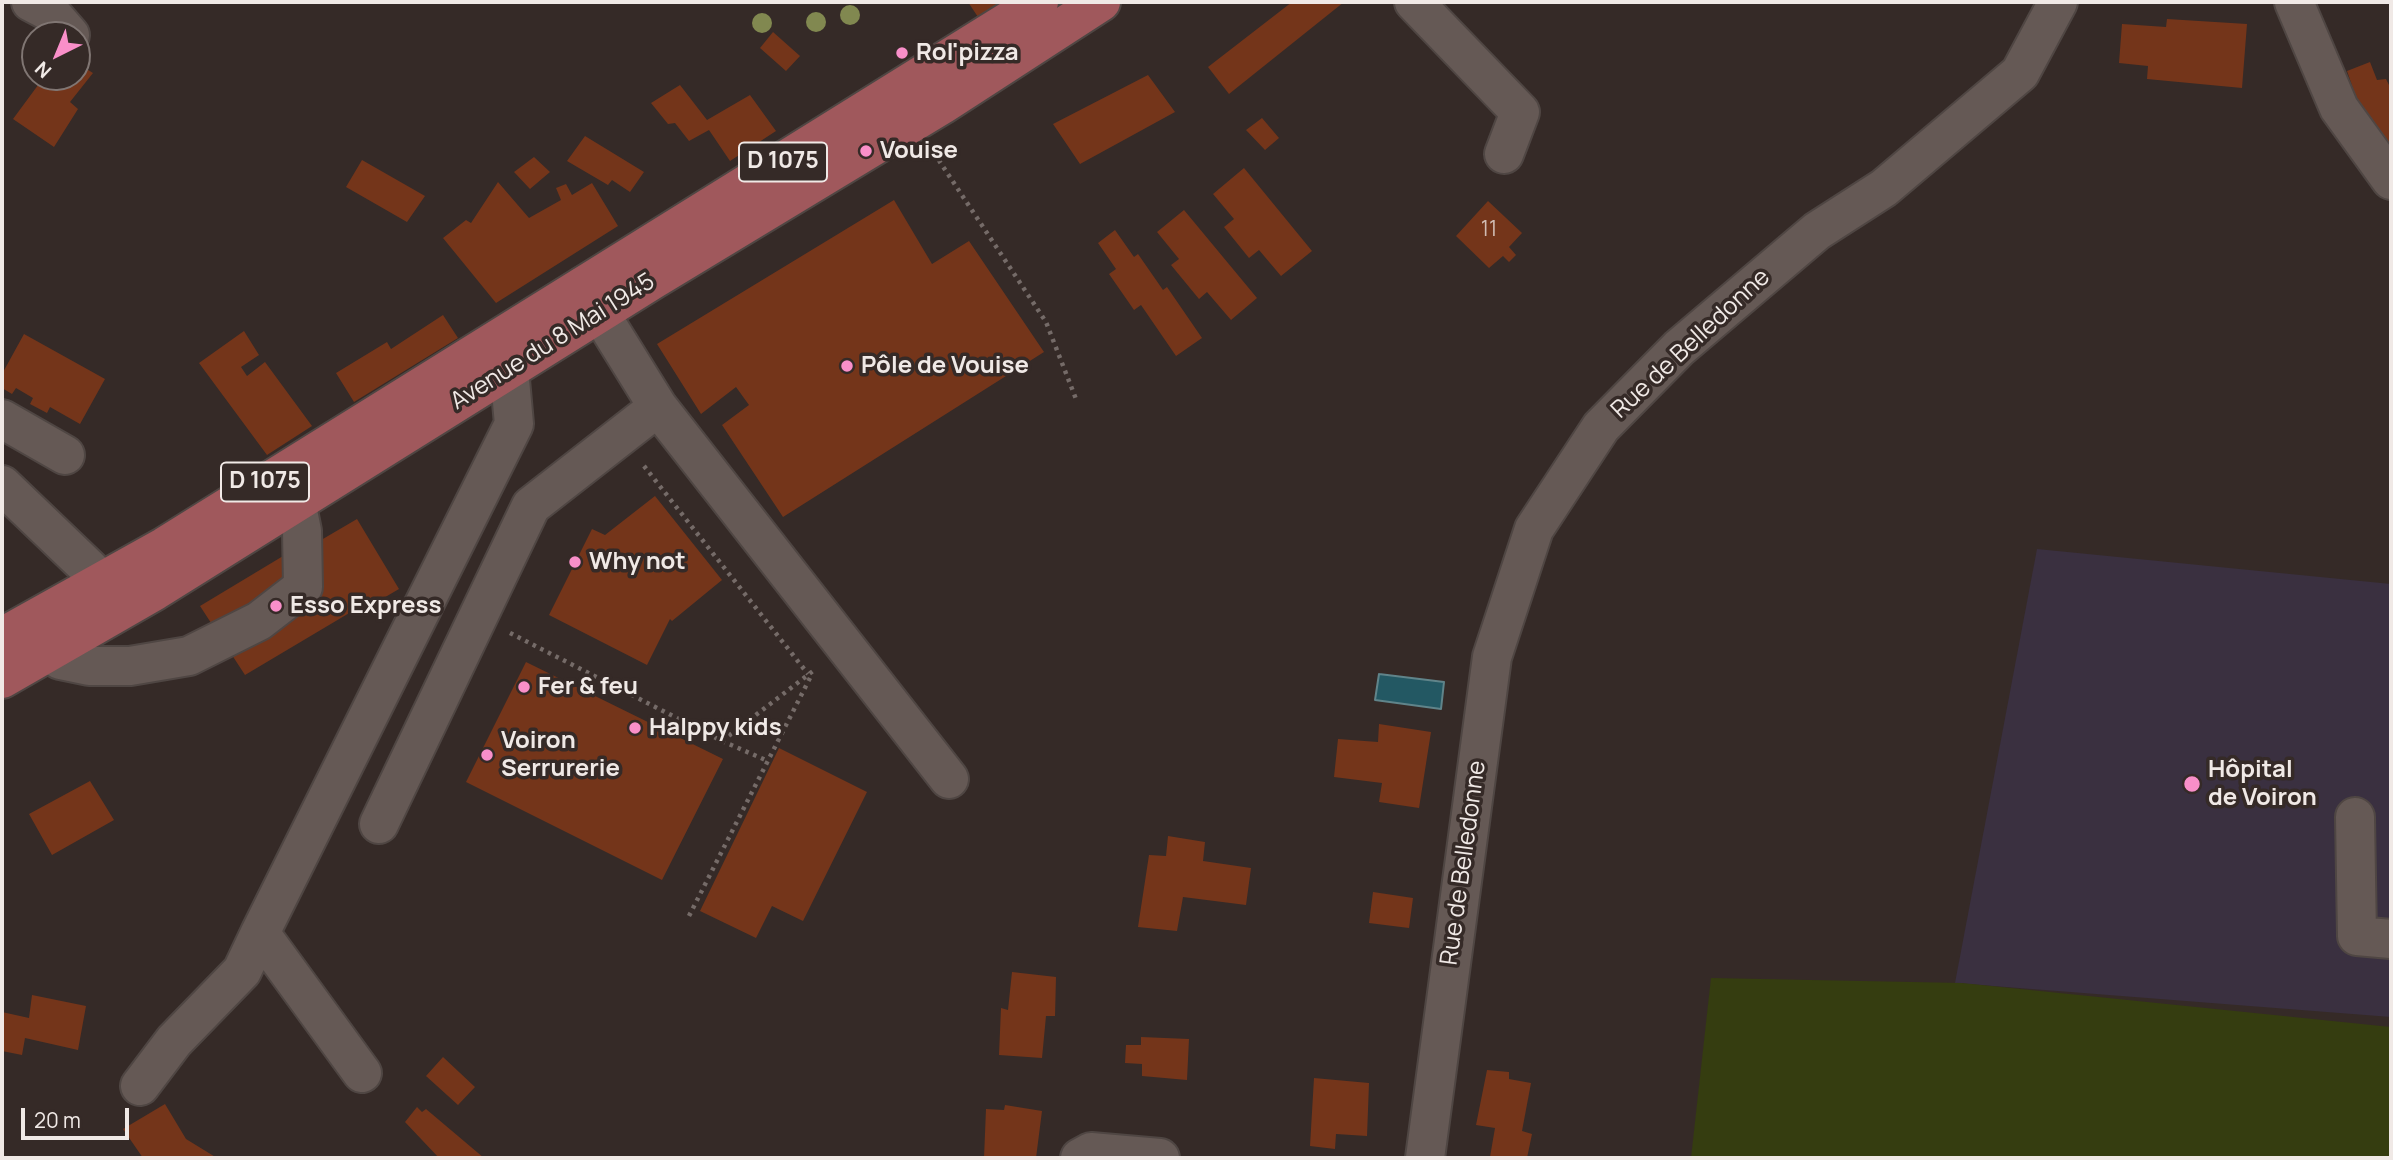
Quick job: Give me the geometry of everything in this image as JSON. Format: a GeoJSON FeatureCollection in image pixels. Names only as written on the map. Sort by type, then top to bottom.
{"type":"FeatureCollection","features":[{"type":"Feature","properties":{"kind":"main road","name":"Avenue du 8 Mai 1945"},"geometry":{"type":"LineString","coordinates":[[2,679],[48,652],[165,545],[592,300],[1040,10],[1101,2]]}},
{"type":"Feature","properties":{"kind":"main road","name":"Avenue du 8 Mai 1945"},"geometry":{"type":"LineString","coordinates":[[2,637],[109,595],[296,501],[509,369],[592,300]]}},
{"type":"Feature","properties":{"kind":"street"},"geometry":{"type":"LineString","coordinates":[[31,2],[50,12],[58,21]]}},
{"type":"Feature","properties":{"kind":"street"},"geometry":{"type":"LineString","coordinates":[[1414,2],[1520,112],[1504,154]]}},
{"type":"Feature","properties":{"kind":"street","name":"Rue de Belledonne"},"geometry":{"type":"LineString","coordinates":[[1424,1158],[1492,657],[1534,529],[1601,427],[1670,358],[1817,231],[1884,188],[2020,73],[2058,2]]}},
{"type":"Feature","properties":{"kind":"street"},"geometry":{"type":"LineString","coordinates":[[2294,2],[2339,107],[2391,180]]}},
{"type":"Feature","properties":{"kind":"street"},"geometry":{"type":"LineString","coordinates":[[592,300],[658,407],[949,779]]}},
{"type":"Feature","properties":{"kind":"street"},"geometry":{"type":"LineString","coordinates":[[140,1086],[174,1041],[242,971],[514,424],[509,369]]}},
{"type":"Feature","properties":{"kind":"street"},"geometry":{"type":"LineString","coordinates":[[379,824],[531,506],[658,407]]}},
{"type":"Feature","properties":{"kind":"street"},"geometry":{"type":"LineString","coordinates":[[2,419],[65,455]]}},
{"type":"Feature","properties":{"kind":"street"},"geometry":{"type":"LineString","coordinates":[[6,489],[109,595]]}},
{"type":"Feature","properties":{"kind":"street"},"geometry":{"type":"LineString","coordinates":[[48,652],[60,660],[89,666],[130,666],[189,656],[259,621],[303,587],[302,531],[296,501]]}},
{"type":"Feature","properties":{"kind":"street"},"geometry":{"type":"LineString","coordinates":[[2355,817],[2357,936],[2391,939]]}},
{"type":"Feature","properties":{"kind":"street"},"geometry":{"type":"LineString","coordinates":[[260,933],[362,1073]]}},
{"type":"Feature","properties":{"kind":"street"},"geometry":{"type":"LineString","coordinates":[[1080,1158],[1091,1152],[1160,1158]]}},
{"type":"Feature","properties":{"kind":"path"},"geometry":{"type":"LineString","coordinates":[[933,153],[1046,322],[1076,399]]}},
{"type":"Feature","properties":{"kind":"path"},"geometry":{"type":"LineString","coordinates":[[621,436],[810,673]]}},
{"type":"Feature","properties":{"kind":"path"},"geometry":{"type":"LineString","coordinates":[[478,617],[722,741],[768,761]]}},
{"type":"Feature","properties":{"kind":"path"},"geometry":{"type":"LineString","coordinates":[[722,741],[810,673],[842,644]]}},
{"type":"Feature","properties":{"kind":"path"},"geometry":{"type":"LineString","coordinates":[[689,916],[810,673]]}},
{"type":"Feature","properties":{"kind":"shaded area","name":"Hôpital de Voiron"},"geometry":{"type":"Polygon","coordinates":[[[2037,549],[2391,584],[2391,1017],[1955,983],[2037,549]]]}},
{"type":"Feature","properties":{"kind":"green space"},"geometry":{"type":"Polygon","coordinates":[[[1711,978],[1962,983],[2391,1027],[2391,1158],[1691,1158],[1711,978]]]}},
{"type":"Feature","properties":{"kind":"water"},"geometry":{"type":"Polygon","coordinates":[[[1379,674],[1444,682],[1441,709],[1375,700],[1379,674]]]}},
{"type":"Feature","properties":{"kind":"building"},"geometry":{"type":"Polygon","coordinates":[[[968,2],[1001,2],[978,17],[968,2]]]}},
{"type":"Feature","properties":{"kind":"building"},"geometry":{"type":"Polygon","coordinates":[[[1292,2],[1344,2],[1229,94],[1208,67],[1292,2]]]}},
{"type":"Feature","properties":{"kind":"building"},"geometry":{"type":"Polygon","coordinates":[[[2167,19],[2247,24],[2242,88],[2147,79],[2148,66],[2119,63],[2122,24],[2166,27],[2167,19]]]}},
{"type":"Feature","properties":{"kind":"building"},"geometry":{"type":"Polygon","coordinates":[[[773,32],[800,56],[786,71],[760,48],[773,32]]]}},
{"type":"Feature","properties":{"kind":"building"},"geometry":{"type":"Polygon","coordinates":[[[2370,62],[2377,80],[2386,79],[2391,89],[2391,157],[2359,106],[2347,71],[2370,62]]]}},
{"type":"Feature","properties":{"kind":"building"},"geometry":{"type":"Polygon","coordinates":[[[1148,75],[1175,112],[1080,164],[1053,124],[1148,75]]]}},
{"type":"Feature","properties":{"kind":"building"},"geometry":{"type":"Polygon","coordinates":[[[680,85],[707,120],[750,95],[776,131],[730,161],[709,130],[689,141],[675,123],[668,124],[651,103],[680,85]]]}},
{"type":"Feature","properties":{"kind":"building"},"geometry":{"type":"Polygon","coordinates":[[[34,91],[79,91],[70,102],[78,109],[54,147],[13,119],[34,91]]]}},
{"type":"Feature","properties":{"kind":"building"},"geometry":{"type":"Polygon","coordinates":[[[1262,118],[1279,138],[1265,150],[1246,130],[1262,118]]]}},
{"type":"Feature","properties":{"kind":"building"},"geometry":{"type":"Polygon","coordinates":[[[585,136],[644,172],[630,192],[612,180],[608,185],[567,161],[585,136]]]}},
{"type":"Feature","properties":{"kind":"building"},"geometry":{"type":"Polygon","coordinates":[[[534,157],[550,172],[530,189],[514,172],[534,157]]]}},
{"type":"Feature","properties":{"kind":"building"},"geometry":{"type":"Polygon","coordinates":[[[362,160],[425,196],[407,222],[346,187],[362,160]]]}},
{"type":"Feature","properties":{"kind":"building"},"geometry":{"type":"Polygon","coordinates":[[[1244,168],[1312,251],[1281,276],[1259,250],[1249,258],[1224,227],[1234,219],[1213,194],[1244,168]]]}},
{"type":"Feature","properties":{"kind":"building"},"geometry":{"type":"Polygon","coordinates":[[[498,182],[529,218],[561,200],[556,188],[566,184],[572,195],[592,183],[618,226],[496,303],[443,238],[466,220],[471,223],[498,182]]]}},
{"type":"Feature","properties":{"kind":"building","name":"Pôle de Vouise"},"geometry":{"type":"Polygon","coordinates":[[[894,200],[932,264],[969,241],[1044,352],[783,517],[722,425],[749,405],[736,387],[701,414],[657,344],[894,200]]]}},
{"type":"Feature","properties":{"kind":"building"},"geometry":{"type":"Polygon","coordinates":[[[1488,201],[1522,233],[1509,247],[1516,255],[1509,262],[1503,256],[1489,268],[1456,236],[1488,201]]]}},
{"type":"Feature","properties":{"kind":"building"},"geometry":{"type":"Polygon","coordinates":[[[1184,210],[1257,298],[1231,320],[1207,292],[1199,299],[1171,265],[1179,259],[1157,232],[1184,210]]]}},
{"type":"Feature","properties":{"kind":"building"},"geometry":{"type":"Polygon","coordinates":[[[1115,230],[1134,257],[1138,254],[1163,290],[1167,287],[1202,338],[1176,356],[1141,305],[1134,310],[1109,274],[1116,269],[1098,243],[1115,230]]]}},
{"type":"Feature","properties":{"kind":"building"},"geometry":{"type":"Polygon","coordinates":[[[443,315],[458,338],[354,402],[336,373],[387,342],[391,349],[443,315]]]}},
{"type":"Feature","properties":{"kind":"building"},"geometry":{"type":"Polygon","coordinates":[[[244,331],[259,355],[241,367],[247,376],[265,362],[312,426],[267,455],[199,363],[244,331]]]}},
{"type":"Feature","properties":{"kind":"building"},"geometry":{"type":"Polygon","coordinates":[[[24,334],[105,379],[80,424],[50,407],[47,413],[30,404],[33,398],[16,388],[12,394],[2,388],[2,374],[24,334]]]}},
{"type":"Feature","properties":{"kind":"building"},"geometry":{"type":"Polygon","coordinates":[[[655,496],[722,580],[672,621],[670,619],[647,665],[549,615],[592,529],[605,535],[655,496]]]}},
{"type":"Feature","properties":{"kind":"building"},"geometry":{"type":"Polygon","coordinates":[[[357,519],[399,589],[358,613],[356,609],[245,675],[200,606],[313,538],[316,543],[357,519]]]}},
{"type":"Feature","properties":{"kind":"building"},"geometry":{"type":"Polygon","coordinates":[[[526,662],[723,759],[662,880],[466,782],[526,662]]]}},
{"type":"Feature","properties":{"kind":"building"},"geometry":{"type":"Polygon","coordinates":[[[1379,724],[1431,732],[1419,808],[1379,802],[1382,783],[1334,777],[1338,739],[1378,742],[1379,724]]]}},
{"type":"Feature","properties":{"kind":"building"},"geometry":{"type":"Polygon","coordinates":[[[779,748],[867,792],[803,921],[772,906],[756,938],[700,911],[779,748]]]}},
{"type":"Feature","properties":{"kind":"building"},"geometry":{"type":"Polygon","coordinates":[[[90,781],[114,820],[52,855],[29,814],[90,781]]]}},
{"type":"Feature","properties":{"kind":"building"},"geometry":{"type":"Polygon","coordinates":[[[1168,836],[1205,842],[1203,861],[1251,868],[1246,905],[1183,897],[1177,931],[1138,927],[1149,855],[1166,856],[1168,836]]]}},
{"type":"Feature","properties":{"kind":"building"},"geometry":{"type":"Polygon","coordinates":[[[1373,892],[1413,898],[1409,928],[1369,923],[1373,892]]]}},
{"type":"Feature","properties":{"kind":"building"},"geometry":{"type":"Polygon","coordinates":[[[1012,972],[1056,977],[1055,1016],[1046,1016],[1042,1058],[999,1055],[1001,1008],[1008,1010],[1012,972]]]}},
{"type":"Feature","properties":{"kind":"building"},"geometry":{"type":"Polygon","coordinates":[[[32,995],[86,1006],[78,1050],[25,1038],[22,1055],[2,1051],[2,1012],[29,1018],[32,995]]]}},
{"type":"Feature","properties":{"kind":"building"},"geometry":{"type":"Polygon","coordinates":[[[1141,1037],[1189,1039],[1187,1080],[1142,1076],[1142,1064],[1125,1063],[1126,1045],[1141,1045],[1141,1037]]]}},
{"type":"Feature","properties":{"kind":"building"},"geometry":{"type":"Polygon","coordinates":[[[443,1057],[475,1087],[458,1105],[426,1076],[443,1057]]]}},
{"type":"Feature","properties":{"kind":"building"},"geometry":{"type":"Polygon","coordinates":[[[1487,1070],[1509,1072],[1509,1079],[1531,1083],[1522,1131],[1532,1134],[1527,1158],[1490,1157],[1495,1128],[1476,1125],[1487,1070]]]}},
{"type":"Feature","properties":{"kind":"building"},"geometry":{"type":"Polygon","coordinates":[[[1314,1078],[1369,1083],[1367,1136],[1336,1134],[1335,1149],[1310,1146],[1314,1078]]]}},
{"type":"Feature","properties":{"kind":"building"},"geometry":{"type":"Polygon","coordinates":[[[165,1104],[186,1139],[217,1158],[143,1158],[123,1129],[165,1104]]]}},
{"type":"Feature","properties":{"kind":"building"},"geometry":{"type":"Polygon","coordinates":[[[1005,1105],[1042,1111],[1036,1158],[984,1158],[986,1109],[1004,1110],[1005,1105]]]}},
{"type":"Feature","properties":{"kind":"building"},"geometry":{"type":"Polygon","coordinates":[[[417,1107],[422,1112],[426,1109],[484,1158],[439,1158],[405,1122],[417,1107]]]}},
{"type":"Feature","properties":{"kind":"place","name":"Rol'pizza"},"geometry":{"type":"Point","coordinates":[902,53]}},
{"type":"Feature","properties":{"kind":"place","name":"Vouise"},"geometry":{"type":"Point","coordinates":[866,151]}},
{"type":"Feature","properties":{"kind":"place","name":"Pôle de Vouise"},"geometry":{"type":"Point","coordinates":[847,366]}},
{"type":"Feature","properties":{"kind":"place","name":"Why not"},"geometry":{"type":"Point","coordinates":[575,562]}},
{"type":"Feature","properties":{"kind":"place","name":"Esso Express"},"geometry":{"type":"Point","coordinates":[276,606]}},
{"type":"Feature","properties":{"kind":"place","name":"Fer & feu"},"geometry":{"type":"Point","coordinates":[524,687]}},
{"type":"Feature","properties":{"kind":"place","name":"Halppy kids"},"geometry":{"type":"Point","coordinates":[635,728]}},
{"type":"Feature","properties":{"kind":"place","name":"Voiron Serrurerie"},"geometry":{"type":"Point","coordinates":[487,755]}},
{"type":"Feature","properties":{"kind":"place","name":"Hôpital de Voiron"},"geometry":{"type":"Point","coordinates":[2192,784]}}]}
